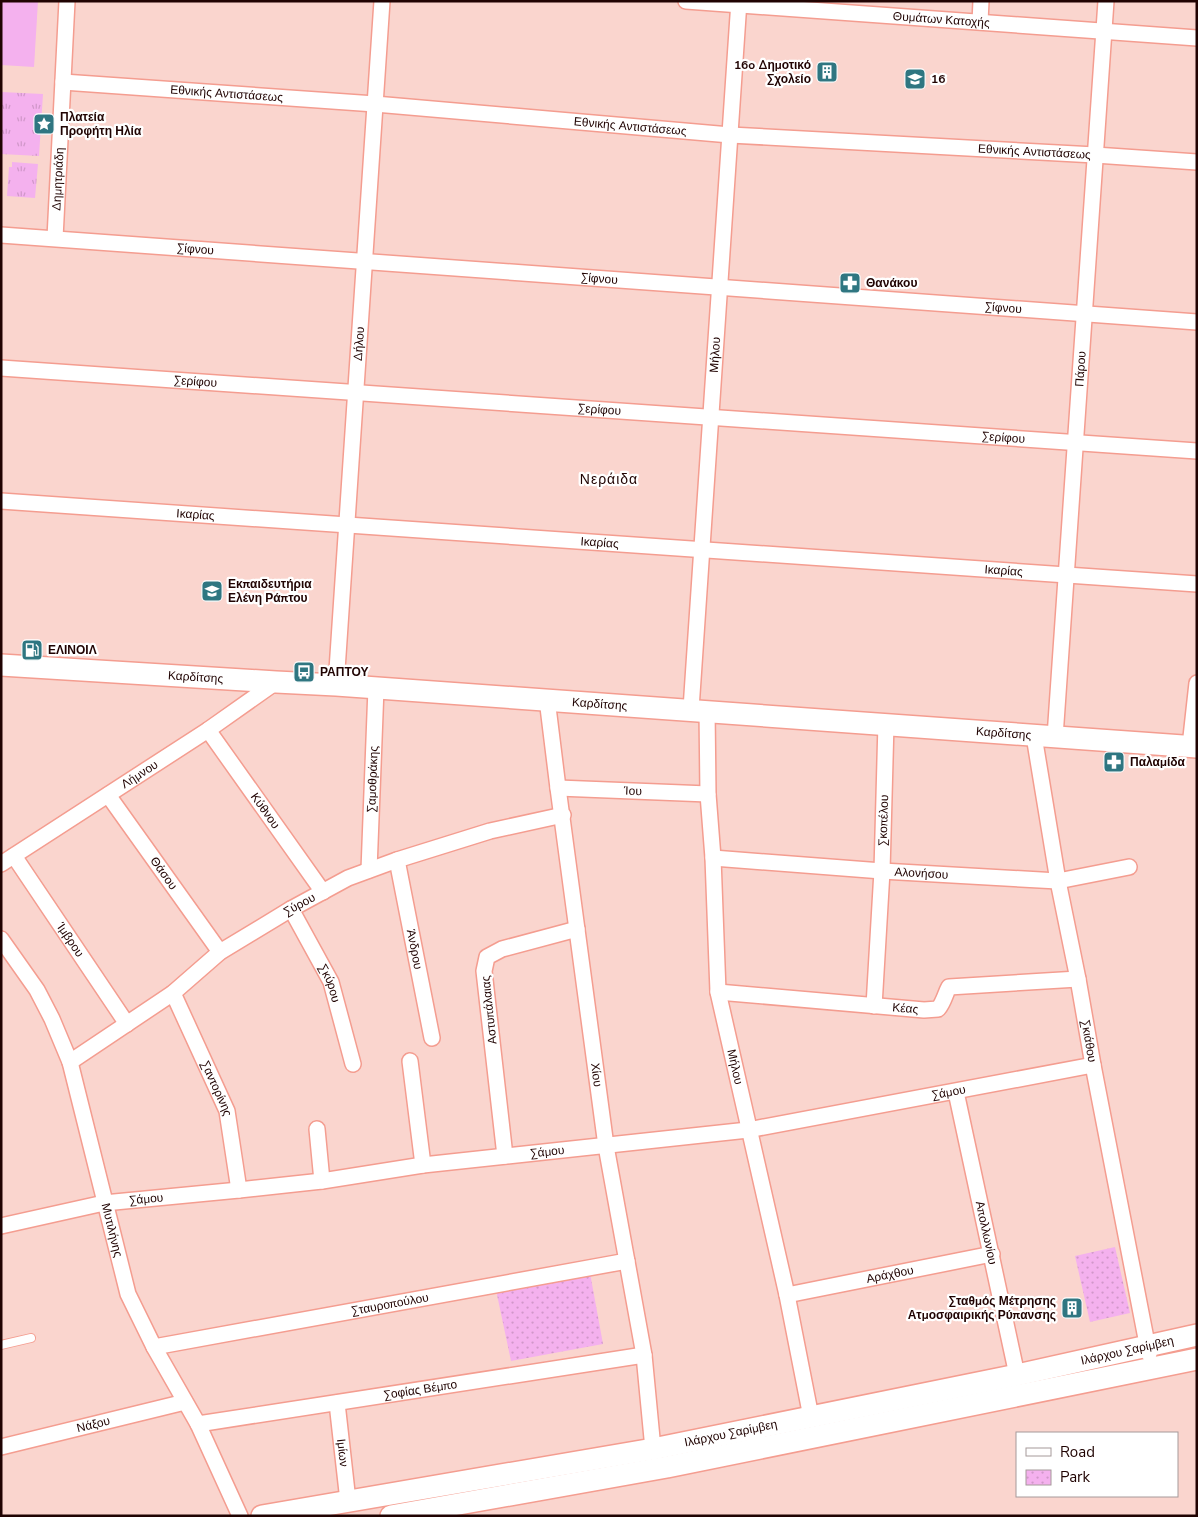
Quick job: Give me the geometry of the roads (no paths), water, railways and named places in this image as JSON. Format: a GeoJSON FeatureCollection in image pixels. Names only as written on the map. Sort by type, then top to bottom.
{"type":"FeatureCollection","features":[{"type":"Feature","properties":{"kind":"main road","name":"Καρδίτσης"},"geometry":{"type":"LineString","coordinates":[[1,665],[548,699],[886,723],[1034,736],[1193,746]]}},
{"type":"Feature","properties":{"kind":"main road","name":"Ιλάρχου Σαρίμβεη"},"geometry":{"type":"LineString","coordinates":[[262,1516],[653,1449],[1017,1375],[1197,1335]]}},
{"type":"Feature","properties":{"kind":"main road","name":"Ιλάρχου Σαρίμβεη"},"geometry":{"type":"LineString","coordinates":[[392,1516],[676,1465],[1197,1359]]}},
{"type":"Feature","properties":{"kind":"street","name":"Δημητριάδη"},"geometry":{"type":"LineString","coordinates":[[55,238],[67,1]]}},
{"type":"Feature","properties":{"kind":"street","name":"Δήλου"},"geometry":{"type":"LineString","coordinates":[[336,685],[382,1]]}},
{"type":"Feature","properties":{"kind":"street","name":"Θυμάτων Κατοχής"},"geometry":{"type":"LineString","coordinates":[[686,1],[861,7],[980,22],[1197,38]]}},
{"type":"Feature","properties":{"kind":"street"},"geometry":{"type":"LineString","coordinates":[[980,22],[981,1]]}},
{"type":"Feature","properties":{"kind":"street","name":"Πάρου"},"geometry":{"type":"LineString","coordinates":[[1055,737],[1106,1]]}},
{"type":"Feature","properties":{"kind":"street","name":"Μήλου"},"geometry":{"type":"LineString","coordinates":[[738,3],[702,549],[699,710],[713,858],[718,992],[787,1295],[811,1418]]}},
{"type":"Feature","properties":{"kind":"street","name":"Εθνικής Αντιστάσεως"},"geometry":{"type":"LineString","coordinates":[[63,82],[375,104],[730,135],[1197,162]]}},
{"type":"Feature","properties":{"kind":"street","name":"Σίφνου"},"geometry":{"type":"LineString","coordinates":[[1,235],[1197,322]]}},
{"type":"Feature","properties":{"kind":"street","name":"Σερίφου"},"geometry":{"type":"LineString","coordinates":[[1,368],[1197,451]]}},
{"type":"Feature","properties":{"kind":"street","name":"Ικαρίας"},"geometry":{"type":"LineString","coordinates":[[1,501],[1197,584]]}},
{"type":"Feature","properties":{"kind":"street","name":"Λήμνου"},"geometry":{"type":"LineString","coordinates":[[8,860],[208,730],[276,682]]}},
{"type":"Feature","properties":{"kind":"street"},"geometry":{"type":"LineString","coordinates":[[1193,746],[1197,683]]}},
{"type":"Feature","properties":{"kind":"street","name":"Σαμοθράκης"},"geometry":{"type":"LineString","coordinates":[[370,870],[376,688]]}},
{"type":"Feature","properties":{"kind":"street","name":"Χίου"},"geometry":{"type":"LineString","coordinates":[[548,699],[558,788],[606,1146],[644,1355],[653,1449]]}},
{"type":"Feature","properties":{"kind":"street","name":"Σκοπέλου"},"geometry":{"type":"LineString","coordinates":[[874,1006],[882,871],[886,723]]}},
{"type":"Feature","properties":{"kind":"street","name":"Κύθνου"},"geometry":{"type":"LineString","coordinates":[[208,730],[323,892]]}},
{"type":"Feature","properties":{"kind":"street","name":"Σκιάθου"},"geometry":{"type":"LineString","coordinates":[[1034,736],[1058,882],[1152,1368]]}},
{"type":"Feature","properties":{"kind":"street","name":"Ίου"},"geometry":{"type":"LineString","coordinates":[[558,788],[708,794]]}},
{"type":"Feature","properties":{"kind":"street","name":"Θάσου"},"geometry":{"type":"LineString","coordinates":[[108,795],[220,952]]}},
{"type":"Feature","properties":{"kind":"street","name":"Σύρου"},"geometry":{"type":"LineString","coordinates":[[70,1062],[173,993],[220,952],[291,909],[348,878],[397,860],[490,832],[562,815]]}},
{"type":"Feature","properties":{"kind":"street","name":"Αλονήσου"},"geometry":{"type":"LineString","coordinates":[[713,858],[1058,882],[1129,867]]}},
{"type":"Feature","properties":{"kind":"street","name":"Ίμβρου"},"geometry":{"type":"LineString","coordinates":[[8,860],[127,1024]]}},
{"type":"Feature","properties":{"kind":"street","name":"Άνδρου"},"geometry":{"type":"LineString","coordinates":[[397,860],[432,1038]]}},
{"type":"Feature","properties":{"kind":"street","name":"Σκύρου"},"geometry":{"type":"LineString","coordinates":[[291,909],[330,982],[354,1064]]}},
{"type":"Feature","properties":{"kind":"street","name":"Αστυπάλαιας"},"geometry":{"type":"LineString","coordinates":[[505,1156],[484,971],[487,957],[502,949],[577,929]]}},
{"type":"Feature","properties":{"kind":"street","name":"Μυτιλήνης"},"geometry":{"type":"LineString","coordinates":[[1,939],[37,990],[70,1062],[128,1294],[154,1347],[198,1424],[240,1516]]}},
{"type":"Feature","properties":{"kind":"street","name":"Κέας"},"geometry":{"type":"LineString","coordinates":[[718,992],[924,1010],[938,1008],[943,1003],[949,987],[1078,978]]}},
{"type":"Feature","properties":{"kind":"street","name":"Σαντορίνης"},"geometry":{"type":"LineString","coordinates":[[173,993],[227,1111],[239,1190]]}},
{"type":"Feature","properties":{"kind":"street"},"geometry":{"type":"LineString","coordinates":[[410,1060],[423,1165]]}},
{"type":"Feature","properties":{"kind":"street","name":"Σάμου"},"geometry":{"type":"LineString","coordinates":[[1,1226],[104,1203],[322,1181],[423,1165],[748,1130],[1093,1065]]}},
{"type":"Feature","properties":{"kind":"street","name":"Απολλωνίου"},"geometry":{"type":"LineString","coordinates":[[956,1092],[1017,1375]]}},
{"type":"Feature","properties":{"kind":"street"},"geometry":{"type":"LineString","coordinates":[[317,1129],[322,1181]]}},
{"type":"Feature","properties":{"kind":"street","name":"Αράχθου"},"geometry":{"type":"LineString","coordinates":[[787,1295],[992,1254]]}},
{"type":"Feature","properties":{"kind":"street","name":"Σταυροπούλου"},"geometry":{"type":"LineString","coordinates":[[154,1347],[627,1261]]}},
{"type":"Feature","properties":{"kind":"street","name":"Σοφίας Βέμπο"},"geometry":{"type":"LineString","coordinates":[[198,1424],[644,1355]]}},
{"type":"Feature","properties":{"kind":"street","name":"Νάξου"},"geometry":{"type":"LineString","coordinates":[[1,1447],[185,1402]]}},
{"type":"Feature","properties":{"kind":"street","name":"Ιμίων"},"geometry":{"type":"LineString","coordinates":[[337,1403],[348,1501]]}},
{"type":"Feature","properties":{"kind":"lane"},"geometry":{"type":"LineString","coordinates":[[1,1346],[31,1338]]}},
{"type":"Feature","properties":{"kind":"place","name":"16o Δημοτικό Σχολείο"},"geometry":{"type":"Point","coordinates":[827,72]}},
{"type":"Feature","properties":{"kind":"place","name":"16"},"geometry":{"type":"Point","coordinates":[915,79]}},
{"type":"Feature","properties":{"kind":"place","name":"Πλατεία Προφήτη Ηλία"},"geometry":{"type":"Point","coordinates":[44,124]}},
{"type":"Feature","properties":{"kind":"place","name":"Θανάκου"},"geometry":{"type":"Point","coordinates":[850,283]}},
{"type":"Feature","properties":{"kind":"place","name":"Εκπαιδευτήρια Ελένη Ράπτου"},"geometry":{"type":"Point","coordinates":[212,591]}},
{"type":"Feature","properties":{"kind":"place","name":"ΕΛΙΝΟΙΛ"},"geometry":{"type":"Point","coordinates":[32,650]}},
{"type":"Feature","properties":{"kind":"place","name":"ΡΑΠΤΟΥ"},"geometry":{"type":"Point","coordinates":[304,672]}},
{"type":"Feature","properties":{"kind":"place","name":"Παλαμίδα"},"geometry":{"type":"Point","coordinates":[1114,762]}},
{"type":"Feature","properties":{"kind":"place","name":"Σταθμός Μέτρησης Ατμοσφαιρικής Ρύπανσης"},"geometry":{"type":"Point","coordinates":[1072,1308]}},
{"type":"Feature","properties":{"kind":"district","name":"Νεράιδα"},"geometry":{"type":"Point","coordinates":[609,479]}}]}
